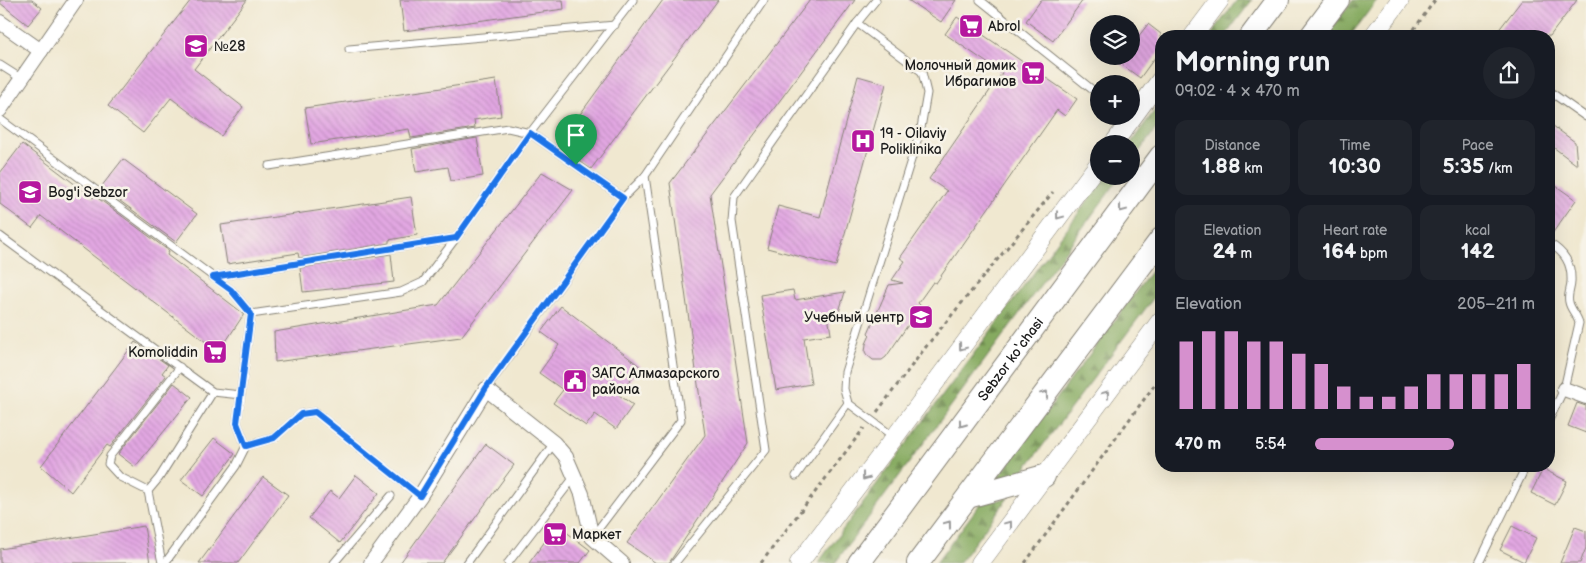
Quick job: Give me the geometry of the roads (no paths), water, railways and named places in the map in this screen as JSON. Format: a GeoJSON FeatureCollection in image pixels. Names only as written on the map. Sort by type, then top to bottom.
{"type":"FeatureCollection","features":[{"type":"Feature","properties":{"kind":"main road"},"geometry":{"type":"LineString","coordinates":[[1256,30],[1278,0]]}},
{"type":"Feature","properties":{"kind":"main road"},"geometry":{"type":"LineString","coordinates":[[1316,30],[1338,0]]}},
{"type":"Feature","properties":{"kind":"main road","name":"Sebzor ko‘chasi"},"geometry":{"type":"LineString","coordinates":[[859,563],[1155,164]]}},
{"type":"Feature","properties":{"kind":"main road"},"geometry":{"type":"LineString","coordinates":[[918,563],[1155,247]]}},
{"type":"Feature","properties":{"kind":"main road"},"geometry":{"type":"LineString","coordinates":[[968,497],[1044,476]]}},
{"type":"Feature","properties":{"kind":"street"},"geometry":{"type":"LineString","coordinates":[[0,110],[76,0]]}},
{"type":"Feature","properties":{"kind":"street"},"geometry":{"type":"LineString","coordinates":[[1198,30],[1220,0]]}},
{"type":"Feature","properties":{"kind":"street"},"geometry":{"type":"LineString","coordinates":[[1378,30],[1400,0]]}},
{"type":"Feature","properties":{"kind":"street"},"geometry":{"type":"LineString","coordinates":[[0,22],[41,51]]}},
{"type":"Feature","properties":{"kind":"street"},"geometry":{"type":"LineString","coordinates":[[1140,104],[1155,86]]}},
{"type":"Feature","properties":{"kind":"street"},"geometry":{"type":"LineString","coordinates":[[799,563],[1090,175]]}},
{"type":"Feature","properties":{"kind":"street"},"geometry":{"type":"LineString","coordinates":[[984,561],[1044,476],[1155,328]]}},
{"type":"Feature","properties":{"kind":"street"},"geometry":{"type":"LineString","coordinates":[[371,563],[420,496],[486,388],[554,443],[566,457],[575,476],[592,537],[622,563]]}},
{"type":"Feature","properties":{"kind":"street"},"geometry":{"type":"LineString","coordinates":[[1564,389],[1586,397]]}},
{"type":"Feature","properties":{"kind":"lane"},"geometry":{"type":"LineString","coordinates":[[251,314],[401,292],[423,282],[530,133],[633,0]]}},
{"type":"Feature","properties":{"kind":"lane"},"geometry":{"type":"LineString","coordinates":[[486,388],[623,198],[645,176],[764,0]]}},
{"type":"Feature","properties":{"kind":"lane"},"geometry":{"type":"LineString","coordinates":[[675,563],[766,450],[732,222],[734,197],[876,0]]}},
{"type":"Feature","properties":{"kind":"lane"},"geometry":{"type":"LineString","coordinates":[[980,0],[1090,88]]}},
{"type":"Feature","properties":{"kind":"lane"},"geometry":{"type":"LineString","coordinates":[[858,23],[922,72],[927,94],[921,128],[844,372],[844,389],[848,403],[894,438]]}},
{"type":"Feature","properties":{"kind":"lane"},"geometry":{"type":"LineString","coordinates":[[349,49],[615,25]]}},
{"type":"Feature","properties":{"kind":"lane"},"geometry":{"type":"LineString","coordinates":[[0,66],[22,79]]}},
{"type":"Feature","properties":{"kind":"lane"},"geometry":{"type":"LineString","coordinates":[[1555,95],[1586,117]]}},
{"type":"Feature","properties":{"kind":"lane"},"geometry":{"type":"LineString","coordinates":[[0,119],[231,290],[251,314],[237,423],[246,446]]}},
{"type":"Feature","properties":{"kind":"lane"},"geometry":{"type":"LineString","coordinates":[[269,166],[508,128],[530,133],[623,198]]}},
{"type":"Feature","properties":{"kind":"lane"},"geometry":{"type":"LineString","coordinates":[[592,537],[681,420],[645,176]]}},
{"type":"Feature","properties":{"kind":"lane"},"geometry":{"type":"LineString","coordinates":[[0,236],[213,392],[241,395]]}},
{"type":"Feature","properties":{"kind":"lane"},"geometry":{"type":"LineString","coordinates":[[213,277],[456,238]]}},
{"type":"Feature","properties":{"kind":"lane"},"geometry":{"type":"LineString","coordinates":[[1555,247],[1563,253],[1569,263],[1571,282],[1568,297],[1569,304],[1578,317],[1579,323],[1564,389],[1555,408]]}},
{"type":"Feature","properties":{"kind":"lane"},"geometry":{"type":"LineString","coordinates":[[148,491],[120,477],[108,464],[110,456],[180,367]]}},
{"type":"Feature","properties":{"kind":"lane"},"geometry":{"type":"LineString","coordinates":[[148,491],[159,478],[213,392]]}},
{"type":"Feature","properties":{"kind":"lane"},"geometry":{"type":"LineString","coordinates":[[796,476],[848,403]]}},
{"type":"Feature","properties":{"kind":"lane"},"geometry":{"type":"LineString","coordinates":[[164,563],[236,466],[246,446],[274,438],[301,414],[315,412],[420,496]]}},
{"type":"Feature","properties":{"kind":"lane"},"geometry":{"type":"LineString","coordinates":[[468,563],[554,443]]}},
{"type":"Feature","properties":{"kind":"lane"},"geometry":{"type":"LineString","coordinates":[[1479,563],[1523,472]]}},
{"type":"Feature","properties":{"kind":"lane"},"geometry":{"type":"LineString","coordinates":[[508,563],[575,476]]}},
{"type":"Feature","properties":{"kind":"lane"},"geometry":{"type":"LineString","coordinates":[[148,491],[164,563]]}},
{"type":"Feature","properties":{"kind":"lane"},"geometry":{"type":"LineString","coordinates":[[334,563],[391,496]]}},
{"type":"Feature","properties":{"kind":"place","name":"Abrol"},"geometry":{"type":"Point","coordinates":[971,26]}},
{"type":"Feature","properties":{"kind":"place","name":"№28"},"geometry":{"type":"Point","coordinates":[196,46]}},
{"type":"Feature","properties":{"kind":"place","name":"Молочный домик Ибрагимов"},"geometry":{"type":"Point","coordinates":[1033,73]}},
{"type":"Feature","properties":{"kind":"place","name":"19 - Oilaviy Poliklinika"},"geometry":{"type":"Point","coordinates":[863,141]}},
{"type":"Feature","properties":{"kind":"place","name":"Bog'i Sebzor"},"geometry":{"type":"Point","coordinates":[30,192]}},
{"type":"Feature","properties":{"kind":"place","name":"Учебный центр"},"geometry":{"type":"Point","coordinates":[921,317]}},
{"type":"Feature","properties":{"kind":"place","name":"Komoliddin"},"geometry":{"type":"Point","coordinates":[215,352]}},
{"type":"Feature","properties":{"kind":"place","name":"ЗАГС Алмазарского района"},"geometry":{"type":"Point","coordinates":[575,381]}},
{"type":"Feature","properties":{"kind":"place","name":"Маркет"},"geometry":{"type":"Point","coordinates":[555,534]}}]}
